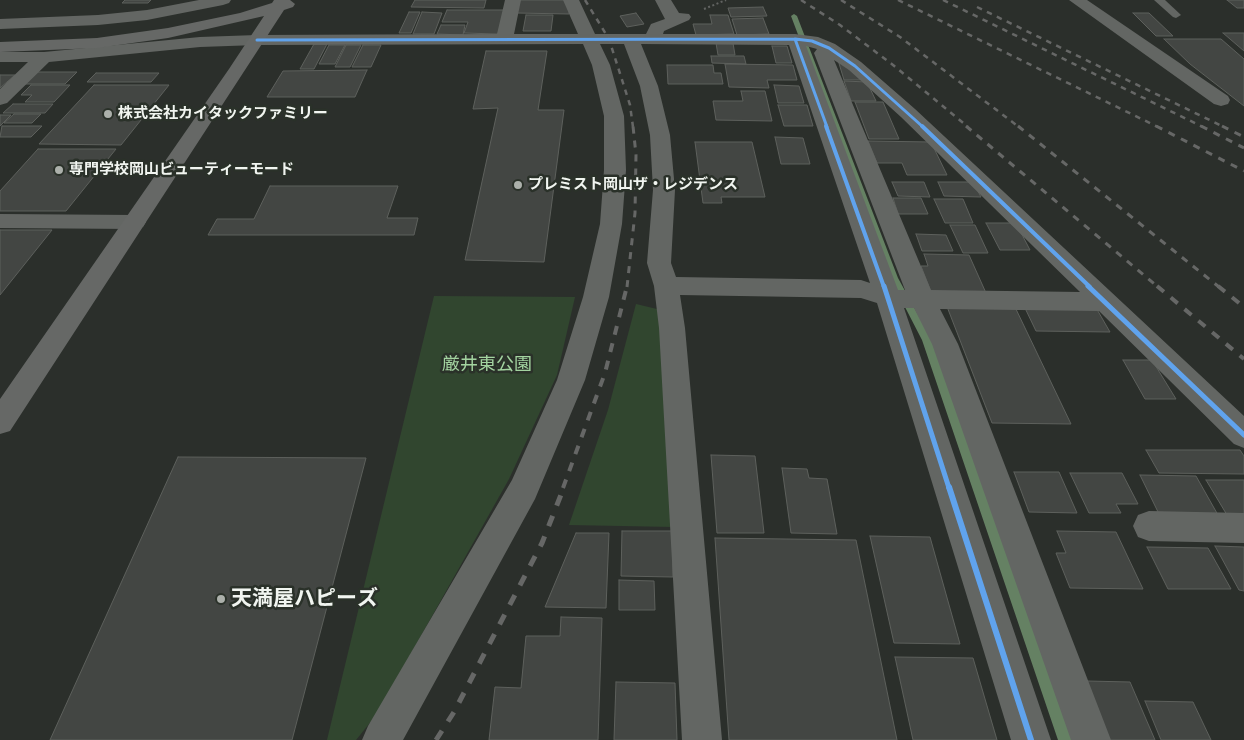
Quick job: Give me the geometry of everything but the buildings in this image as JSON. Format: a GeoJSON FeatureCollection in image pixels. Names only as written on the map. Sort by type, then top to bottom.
{"type":"FeatureCollection","features":[{"type":"Feature","properties":{"kind":"street"},"geometry":{"type":"LineString","coordinates":[[98,20],[117,0]]}},
{"type":"Feature","properties":{"kind":"street"},"geometry":{"type":"LineString","coordinates":[[0,24],[98,20],[147,15],[223,0]]}},
{"type":"Feature","properties":{"kind":"street"},"geometry":{"type":"LineString","coordinates":[[0,34],[168,28],[262,0]]}},
{"type":"Feature","properties":{"kind":"street"},"geometry":{"type":"LineString","coordinates":[[0,422],[282,0]]}},
{"type":"Feature","properties":{"kind":"street"},"geometry":{"type":"LineString","coordinates":[[0,47],[97,43],[168,28],[243,17],[299,0]]}},
{"type":"Feature","properties":{"kind":"street"},"geometry":{"type":"LineString","coordinates":[[504,40],[513,0]]}},
{"type":"Feature","properties":{"kind":"street"},"geometry":{"type":"LineString","coordinates":[[382,740],[524,489],[571,380],[593,306],[611,224],[615,170],[614,116],[601,65],[571,0]]}},
{"type":"Feature","properties":{"kind":"street"},"geometry":{"type":"LineString","coordinates":[[641,39],[657,28],[679,19],[663,0]]}},
{"type":"Feature","properties":{"kind":"street"},"geometry":{"type":"LineString","coordinates":[[1077,0],[1221,100]]}},
{"type":"Feature","properties":{"kind":"street"},"geometry":{"type":"LineString","coordinates":[[641,39],[660,135],[664,190],[658,263],[666,286],[672,328],[702,740]]}},
{"type":"Feature","properties":{"kind":"street"},"geometry":{"type":"LineString","coordinates":[[0,57],[44,57],[200,42],[256,40],[641,39],[809,42],[855,66],[908,113],[1244,435]]}},
{"type":"Feature","properties":{"kind":"street"},"geometry":{"type":"LineString","coordinates":[[809,42],[823,53],[904,259],[905,299],[1031,740]]}},
{"type":"Feature","properties":{"kind":"street"},"geometry":{"type":"LineString","coordinates":[[0,99],[44,57]]}},
{"type":"Feature","properties":{"kind":"street"},"geometry":{"type":"LineString","coordinates":[[0,222],[135,222]]}},
{"type":"Feature","properties":{"kind":"street"},"geometry":{"type":"LineString","coordinates":[[666,286],[861,289],[905,299],[1104,302]]}},
{"type":"Feature","properties":{"kind":"street"},"geometry":{"type":"LineString","coordinates":[[905,299],[945,344],[1091,740]]}},
{"type":"Feature","properties":{"kind":"street"},"geometry":{"type":"LineString","coordinates":[[1149,526],[1244,528]]}},
{"type":"Feature","properties":{"kind":"lane"},"geometry":{"type":"LineString","coordinates":[[1159,0],[1176,15]]}},
{"type":"Feature","properties":{"kind":"green space","name":"厳井東公園"},"geometry":{"type":"Polygon","coordinates":[[[434,296],[575,297],[557,375],[509,479],[377,714],[356,740],[327,740],[434,296]]]}},
{"type":"Feature","properties":{"kind":"green space"},"geometry":{"type":"Polygon","coordinates":[[[636,304],[661,310],[675,527],[569,525],[608,410],[636,304]]]}},
{"type":"Feature","properties":{"kind":"waterway"},"geometry":{"type":"LineString","coordinates":[[794,16],[894,278],[927,340],[1065,740]]}},
{"type":"Feature","properties":{"kind":"railway"},"geometry":{"type":"LineString","coordinates":[[585,0],[609,39],[630,105],[633,127]]}},
{"type":"Feature","properties":{"kind":"railway"},"geometry":{"type":"LineString","coordinates":[[801,0],[840,25],[893,65],[968,127]]}},
{"type":"Feature","properties":{"kind":"railway"},"geometry":{"type":"LineString","coordinates":[[841,0],[900,37],[1019,127]]}},
{"type":"Feature","properties":{"kind":"railway"},"geometry":{"type":"LineString","coordinates":[[898,0],[1157,127]]}},
{"type":"Feature","properties":{"kind":"railway"},"geometry":{"type":"LineString","coordinates":[[943,0],[1202,127]]}},
{"type":"Feature","properties":{"kind":"railway"},"geometry":{"type":"LineString","coordinates":[[977,7],[1224,127]]}},
{"type":"Feature","properties":{"kind":"railway"},"geometry":{"type":"LineString","coordinates":[[627,287],[635,213],[636,155],[633,126]]}},
{"type":"Feature","properties":{"kind":"railway"},"geometry":{"type":"LineString","coordinates":[[966,126],[1158,287]]}},
{"type":"Feature","properties":{"kind":"railway"},"geometry":{"type":"LineString","coordinates":[[1018,126],[1219,287]]}},
{"type":"Feature","properties":{"kind":"railway"},"geometry":{"type":"LineString","coordinates":[[1157,127],[1244,171]]}},
{"type":"Feature","properties":{"kind":"railway"},"geometry":{"type":"LineString","coordinates":[[1202,127],[1244,148]]}},
{"type":"Feature","properties":{"kind":"railway"},"geometry":{"type":"LineString","coordinates":[[1224,127],[1244,137]]}},
{"type":"Feature","properties":{"kind":"railway"},"geometry":{"type":"LineString","coordinates":[[563,488],[605,373],[627,286]]}},
{"type":"Feature","properties":{"kind":"railway"},"geometry":{"type":"LineString","coordinates":[[1157,286],[1244,359]]}},
{"type":"Feature","properties":{"kind":"railway"},"geometry":{"type":"LineString","coordinates":[[1218,286],[1244,307]]}},
{"type":"Feature","properties":{"kind":"railway"},"geometry":{"type":"LineString","coordinates":[[436,740],[454,712],[542,543],[564,487]]}},
{"type":"Feature","properties":{"kind":"cycle path"},"geometry":{"type":"LineString","coordinates":[[795,39],[888,298],[1031,740]]}},
{"type":"Feature","properties":{"kind":"cycle path"},"geometry":{"type":"LineString","coordinates":[[257,40],[795,39],[812,41],[829,48],[855,66],[908,113],[1244,435]]}},
{"type":"Feature","properties":{"kind":"place","name":"株式会社カイタックファミリー"},"geometry":{"type":"Point","coordinates":[108,114]}},
{"type":"Feature","properties":{"kind":"place","name":"専門学校岡山ビューティーモード"},"geometry":{"type":"Point","coordinates":[59,170]}},
{"type":"Feature","properties":{"kind":"place","name":"プレミスト岡山ザ・レジデンス"},"geometry":{"type":"Point","coordinates":[518,185]}},
{"type":"Feature","properties":{"kind":"place","name":"天満屋ハピーズ"},"geometry":{"type":"Point","coordinates":[221,599]}}]}
